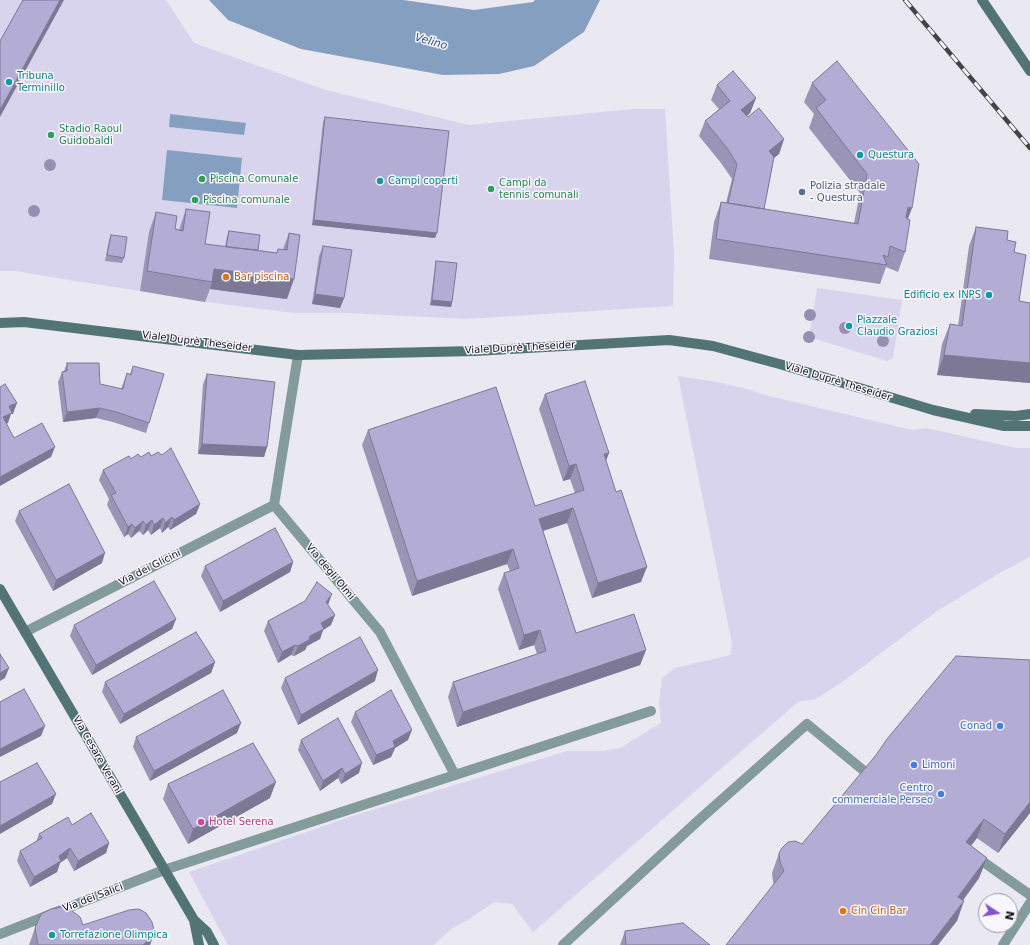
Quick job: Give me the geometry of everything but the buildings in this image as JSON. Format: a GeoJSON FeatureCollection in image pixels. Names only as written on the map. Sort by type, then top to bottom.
{"type":"FeatureCollection","features":[{"type":"Feature","properties":{"kind":"street"},"geometry":{"type":"LineString","coordinates":[[982,0],[1030,71]]}},
{"type":"Feature","properties":{"kind":"street","name":"Viale Duprè Theseider"},"geometry":{"type":"LineString","coordinates":[[0,323],[24,322],[298,355],[475,351],[669,340],[713,346],[783,365],[933,410],[1004,426],[1030,426]]}},
{"type":"Feature","properties":{"kind":"street"},"geometry":{"type":"LineString","coordinates":[[274,504],[298,355]]}},
{"type":"Feature","properties":{"kind":"street"},"geometry":{"type":"LineString","coordinates":[[933,410],[983,415],[1016,416],[1030,414]]}},
{"type":"Feature","properties":{"kind":"street","name":"Via dei Glicini"},"geometry":{"type":"LineString","coordinates":[[25,632],[274,504]]}},
{"type":"Feature","properties":{"kind":"street","name":"Via degli Olmi"},"geometry":{"type":"LineString","coordinates":[[274,504],[380,632],[455,775]]}},
{"type":"Feature","properties":{"kind":"street","name":"Via Cesare Verani"},"geometry":{"type":"LineString","coordinates":[[0,589],[194,920]]}},
{"type":"Feature","properties":{"kind":"street","name":"Via dei Salici"},"geometry":{"type":"LineString","coordinates":[[0,934],[164,870],[651,711]]}},
{"type":"Feature","properties":{"kind":"street"},"geometry":{"type":"LineString","coordinates":[[563,945],[700,819],[807,724],[869,775]]}},
{"type":"Feature","properties":{"kind":"street"},"geometry":{"type":"LineString","coordinates":[[968,851],[1030,895]]}},
{"type":"Feature","properties":{"kind":"street"},"geometry":{"type":"LineString","coordinates":[[1003,945],[1030,902]]}},
{"type":"Feature","properties":{"kind":"street"},"geometry":{"type":"LineString","coordinates":[[194,920],[199,945]]}},
{"type":"Feature","properties":{"kind":"street"},"geometry":{"type":"LineString","coordinates":[[194,920],[207,932],[214,945]]}},
{"type":"Feature","properties":{"kind":"shaded area"},"geometry":{"type":"Polygon","coordinates":[[[0,0],[166,0],[194,43],[326,90],[469,125],[633,109],[665,109],[674,254],[673,306],[466,319],[347,313],[294,313],[205,302],[16,271],[0,271],[0,0]]]}},
{"type":"Feature","properties":{"kind":"shaded area"},"geometry":{"type":"Polygon","coordinates":[[[817,288],[902,300],[893,358],[887,361],[809,337],[817,288]]]}},
{"type":"Feature","properties":{"kind":"shaded area"},"geometry":{"type":"Polygon","coordinates":[[[678,376],[744,388],[765,395],[912,430],[926,428],[1016,448],[1030,448],[1030,557],[998,574],[937,611],[845,680],[816,699],[798,702],[533,932],[512,904],[494,902],[451,929],[434,945],[228,945],[189,872],[362,813],[567,751],[603,751],[620,748],[661,723],[659,702],[662,678],[675,668],[730,655],[732,644],[678,376]]]}},
{"type":"Feature","properties":{"kind":"water","name":"Velino"},"geometry":{"type":"Polygon","coordinates":[[[209,0],[403,0],[474,10],[533,2],[535,0],[600,0],[584,32],[534,66],[499,74],[443,75],[301,49],[228,20],[209,0]]]}},
{"type":"Feature","properties":{"kind":"water"},"geometry":{"type":"Polygon","coordinates":[[[170,114],[246,123],[244,135],[169,127],[170,114]]]}},
{"type":"Feature","properties":{"kind":"water","name":"Piscina Comunale"},"geometry":{"type":"Polygon","coordinates":[[[167,150],[242,158],[237,208],[162,200],[167,150]]]}},
{"type":"Feature","properties":{"kind":"railway"},"geometry":{"type":"LineString","coordinates":[[905,0],[1030,148]]}},
{"type":"Feature","properties":{"kind":"place","name":"Tribuna Terminillo"},"geometry":{"type":"Point","coordinates":[9,82]}},
{"type":"Feature","properties":{"kind":"place","name":"Stadio Raoul Guidobaldi"},"geometry":{"type":"Point","coordinates":[51,135]}},
{"type":"Feature","properties":{"kind":"place","name":"Questura"},"geometry":{"type":"Point","coordinates":[860,155]}},
{"type":"Feature","properties":{"kind":"place","name":"Piscina Comunale"},"geometry":{"type":"Point","coordinates":[202,179]}},
{"type":"Feature","properties":{"kind":"place","name":"Campi coperti"},"geometry":{"type":"Point","coordinates":[380,181]}},
{"type":"Feature","properties":{"kind":"place","name":"Campi da tennis comunali"},"geometry":{"type":"Point","coordinates":[491,189]}},
{"type":"Feature","properties":{"kind":"place","name":"Polizia stradale - Questura"},"geometry":{"type":"Point","coordinates":[802,192]}},
{"type":"Feature","properties":{"kind":"place","name":"Piscina comunale"},"geometry":{"type":"Point","coordinates":[195,200]}},
{"type":"Feature","properties":{"kind":"place","name":"Bar piscina"},"geometry":{"type":"Point","coordinates":[226,277]}},
{"type":"Feature","properties":{"kind":"place","name":"Edificio ex INPS"},"geometry":{"type":"Point","coordinates":[989,295]}},
{"type":"Feature","properties":{"kind":"place","name":"Piazzale Claudio Graziosi"},"geometry":{"type":"Point","coordinates":[849,326]}},
{"type":"Feature","properties":{"kind":"place","name":"Conad"},"geometry":{"type":"Point","coordinates":[1000,726]}},
{"type":"Feature","properties":{"kind":"place","name":"Limoni"},"geometry":{"type":"Point","coordinates":[914,765]}},
{"type":"Feature","properties":{"kind":"place","name":"Centro commerciale Perseo"},"geometry":{"type":"Point","coordinates":[941,794]}},
{"type":"Feature","properties":{"kind":"place","name":"Hotel Serena"},"geometry":{"type":"Point","coordinates":[201,822]}},
{"type":"Feature","properties":{"kind":"place","name":"Cin Cin Bar"},"geometry":{"type":"Point","coordinates":[843,911]}},
{"type":"Feature","properties":{"kind":"place","name":"Torrefazione Olimpica"},"geometry":{"type":"Point","coordinates":[52,935]}}]}
